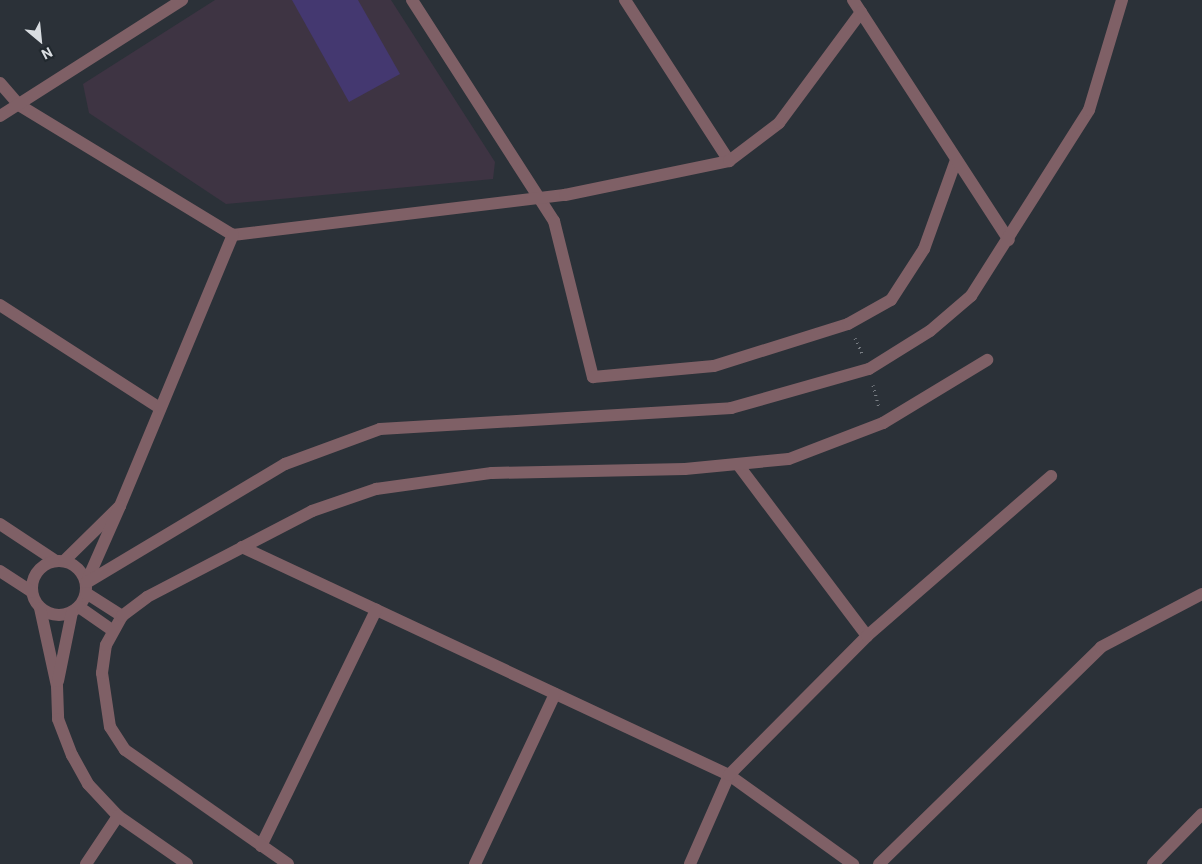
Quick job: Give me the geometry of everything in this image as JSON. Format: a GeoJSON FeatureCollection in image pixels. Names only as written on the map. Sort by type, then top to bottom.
{"type":"FeatureCollection","features":[{"type":"Feature","properties":{"kind":"street"},"geometry":{"type":"LineString","coordinates":[[0,116],[182,0]]}},
{"type":"Feature","properties":{"kind":"street"},"geometry":{"type":"LineString","coordinates":[[412,0],[540,196],[567,261],[593,377],[714,366],[848,324],[891,300],[920,256],[956,160]]}},
{"type":"Feature","properties":{"kind":"street"},"geometry":{"type":"LineString","coordinates":[[626,0],[729,161]]}},
{"type":"Feature","properties":{"kind":"street"},"geometry":{"type":"LineString","coordinates":[[853,0],[1009,240]]}},
{"type":"Feature","properties":{"kind":"street"},"geometry":{"type":"LineString","coordinates":[[86,588],[285,464],[380,429],[731,408],[869,370],[930,332],[971,296],[1009,240],[1089,110],[1122,0]]}},
{"type":"Feature","properties":{"kind":"street"},"geometry":{"type":"LineString","coordinates":[[0,83],[19,105],[233,235],[643,181],[729,161],[779,123],[861,12]]}},
{"type":"Feature","properties":{"kind":"street"},"geometry":{"type":"LineString","coordinates":[[57,686],[75,610],[86,588],[233,235]]}},
{"type":"Feature","properties":{"kind":"street"},"geometry":{"type":"LineString","coordinates":[[0,305],[160,408]]}},
{"type":"Feature","properties":{"kind":"street"},"geometry":{"type":"LineString","coordinates":[[288,864],[124,750],[110,726],[102,672],[112,630],[122,616],[147,597],[312,511],[376,489],[430,478],[739,466],[789,459],[883,424],[987,360]]}},
{"type":"Feature","properties":{"kind":"street"},"geometry":{"type":"LineString","coordinates":[[739,466],[867,636]]}},
{"type":"Feature","properties":{"kind":"street"},"geometry":{"type":"LineString","coordinates":[[690,864],[728,775],[867,636],[1051,476]]}},
{"type":"Feature","properties":{"kind":"street"},"geometry":{"type":"LineString","coordinates":[[32,592],[35,575],[60,561],[120,506]]}},
{"type":"Feature","properties":{"kind":"street"},"geometry":{"type":"LineString","coordinates":[[0,524],[60,561],[80,570],[86,588],[122,616]]}},
{"type":"Feature","properties":{"kind":"street"},"geometry":{"type":"LineString","coordinates":[[242,547],[728,775],[853,864]]}},
{"type":"Feature","properties":{"kind":"street"},"geometry":{"type":"LineString","coordinates":[[0,572],[32,592],[40,608],[57,686],[58,719],[72,755],[88,784],[118,816],[187,864]]}},
{"type":"Feature","properties":{"kind":"street"},"geometry":{"type":"LineString","coordinates":[[879,864],[1101,647],[1202,594]]}},
{"type":"Feature","properties":{"kind":"street"},"geometry":{"type":"LineString","coordinates":[[40,608],[56,615],[75,610],[112,630]]}},
{"type":"Feature","properties":{"kind":"street"},"geometry":{"type":"LineString","coordinates":[[261,846],[376,610]]}},
{"type":"Feature","properties":{"kind":"street"},"geometry":{"type":"LineString","coordinates":[[475,864],[555,694]]}},
{"type":"Feature","properties":{"kind":"street"},"geometry":{"type":"LineString","coordinates":[[1153,864],[1202,814]]}},
{"type":"Feature","properties":{"kind":"street"},"geometry":{"type":"LineString","coordinates":[[86,864],[118,816]]}},
{"type":"Feature","properties":{"kind":"path"},"geometry":{"type":"LineString","coordinates":[[848,324],[869,370],[883,424]]}},
{"type":"Feature","properties":{"kind":"shaded area"},"geometry":{"type":"Polygon","coordinates":[[[215,0],[391,0],[495,162],[493,179],[226,204],[89,113],[83,84],[215,0]]]}},
{"type":"Feature","properties":{"kind":"building"},"geometry":{"type":"Polygon","coordinates":[[[292,0],[358,0],[400,74],[349,102],[292,0]]]}}]}
